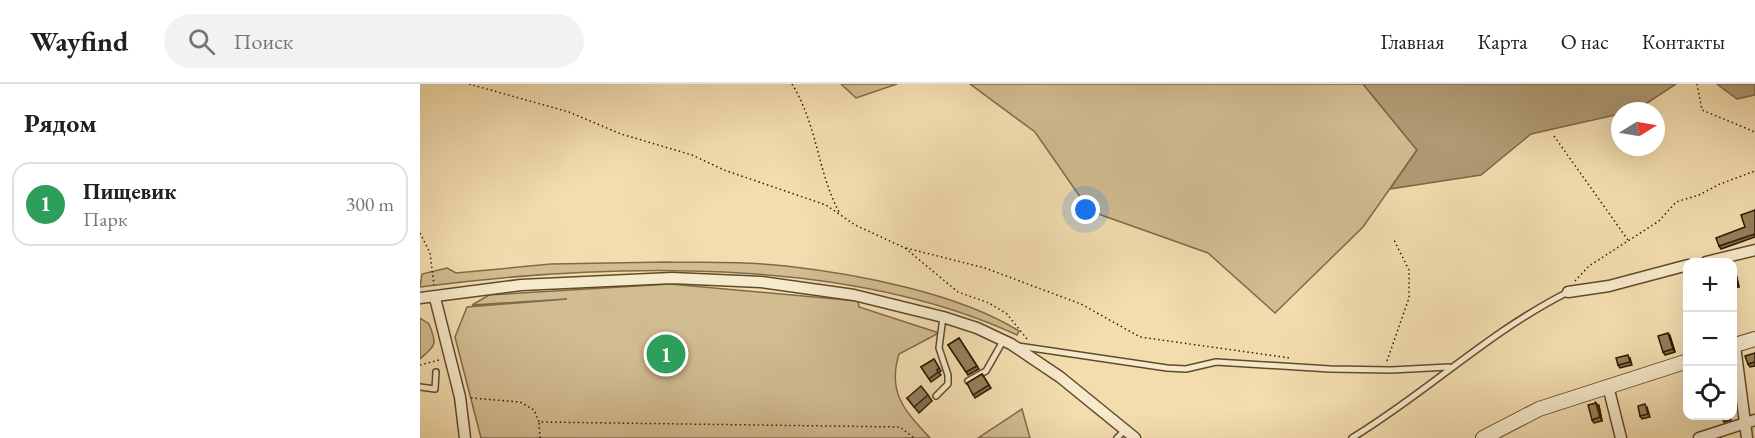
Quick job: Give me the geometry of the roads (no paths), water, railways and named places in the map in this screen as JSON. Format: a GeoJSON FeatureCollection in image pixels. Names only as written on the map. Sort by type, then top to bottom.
{"type":"FeatureCollection","features":[{"type":"Feature","properties":{"kind":"street"},"geometry":{"type":"LineString","coordinates":[[1722,258],[1755,250]]}},
{"type":"Feature","properties":{"kind":"street"},"geometry":{"type":"LineString","coordinates":[[1568,292],[1609,286],[1683,267]]}},
{"type":"Feature","properties":{"kind":"street"},"geometry":{"type":"LineString","coordinates":[[420,298],[435,298],[521,285],[714,278],[854,295],[943,317],[1007,343],[1052,371],[1121,434],[1135,438]]}},
{"type":"Feature","properties":{"kind":"street"},"geometry":{"type":"LineString","coordinates":[[435,298],[460,397],[465,438]]}},
{"type":"Feature","properties":{"kind":"street"},"geometry":{"type":"LineString","coordinates":[[1737,343],[1755,339]]}},
{"type":"Feature","properties":{"kind":"street"},"geometry":{"type":"LineString","coordinates":[[1483,438],[1500,433],[1539,409],[1683,363]]}},
{"type":"Feature","properties":{"kind":"street"},"geometry":{"type":"LineString","coordinates":[[1736,366],[1747,438]]}},
{"type":"Feature","properties":{"kind":"street"},"geometry":{"type":"LineString","coordinates":[[1608,386],[1621,438]]}},
{"type":"Feature","properties":{"kind":"street"},"geometry":{"type":"LineString","coordinates":[[1699,438],[1755,420]]}},
{"type":"Feature","properties":{"kind":"lane"},"geometry":{"type":"LineString","coordinates":[[1352,438],[1389,415],[1505,327],[1568,292]]}},
{"type":"Feature","properties":{"kind":"lane"},"geometry":{"type":"LineString","coordinates":[[936,396],[948,384],[948,375],[939,348],[943,317]]}},
{"type":"Feature","properties":{"kind":"lane"},"geometry":{"type":"LineString","coordinates":[[968,381],[986,371],[1007,343],[1167,368],[1186,369],[1216,362],[1384,370],[1449,368]]}},
{"type":"Feature","properties":{"kind":"lane"},"geometry":{"type":"LineString","coordinates":[[420,387],[435,389],[436,372]]}},
{"type":"Feature","properties":{"kind":"place","name":"Пищевик"},"geometry":{"type":"Point","coordinates":[666,354]}}]}
